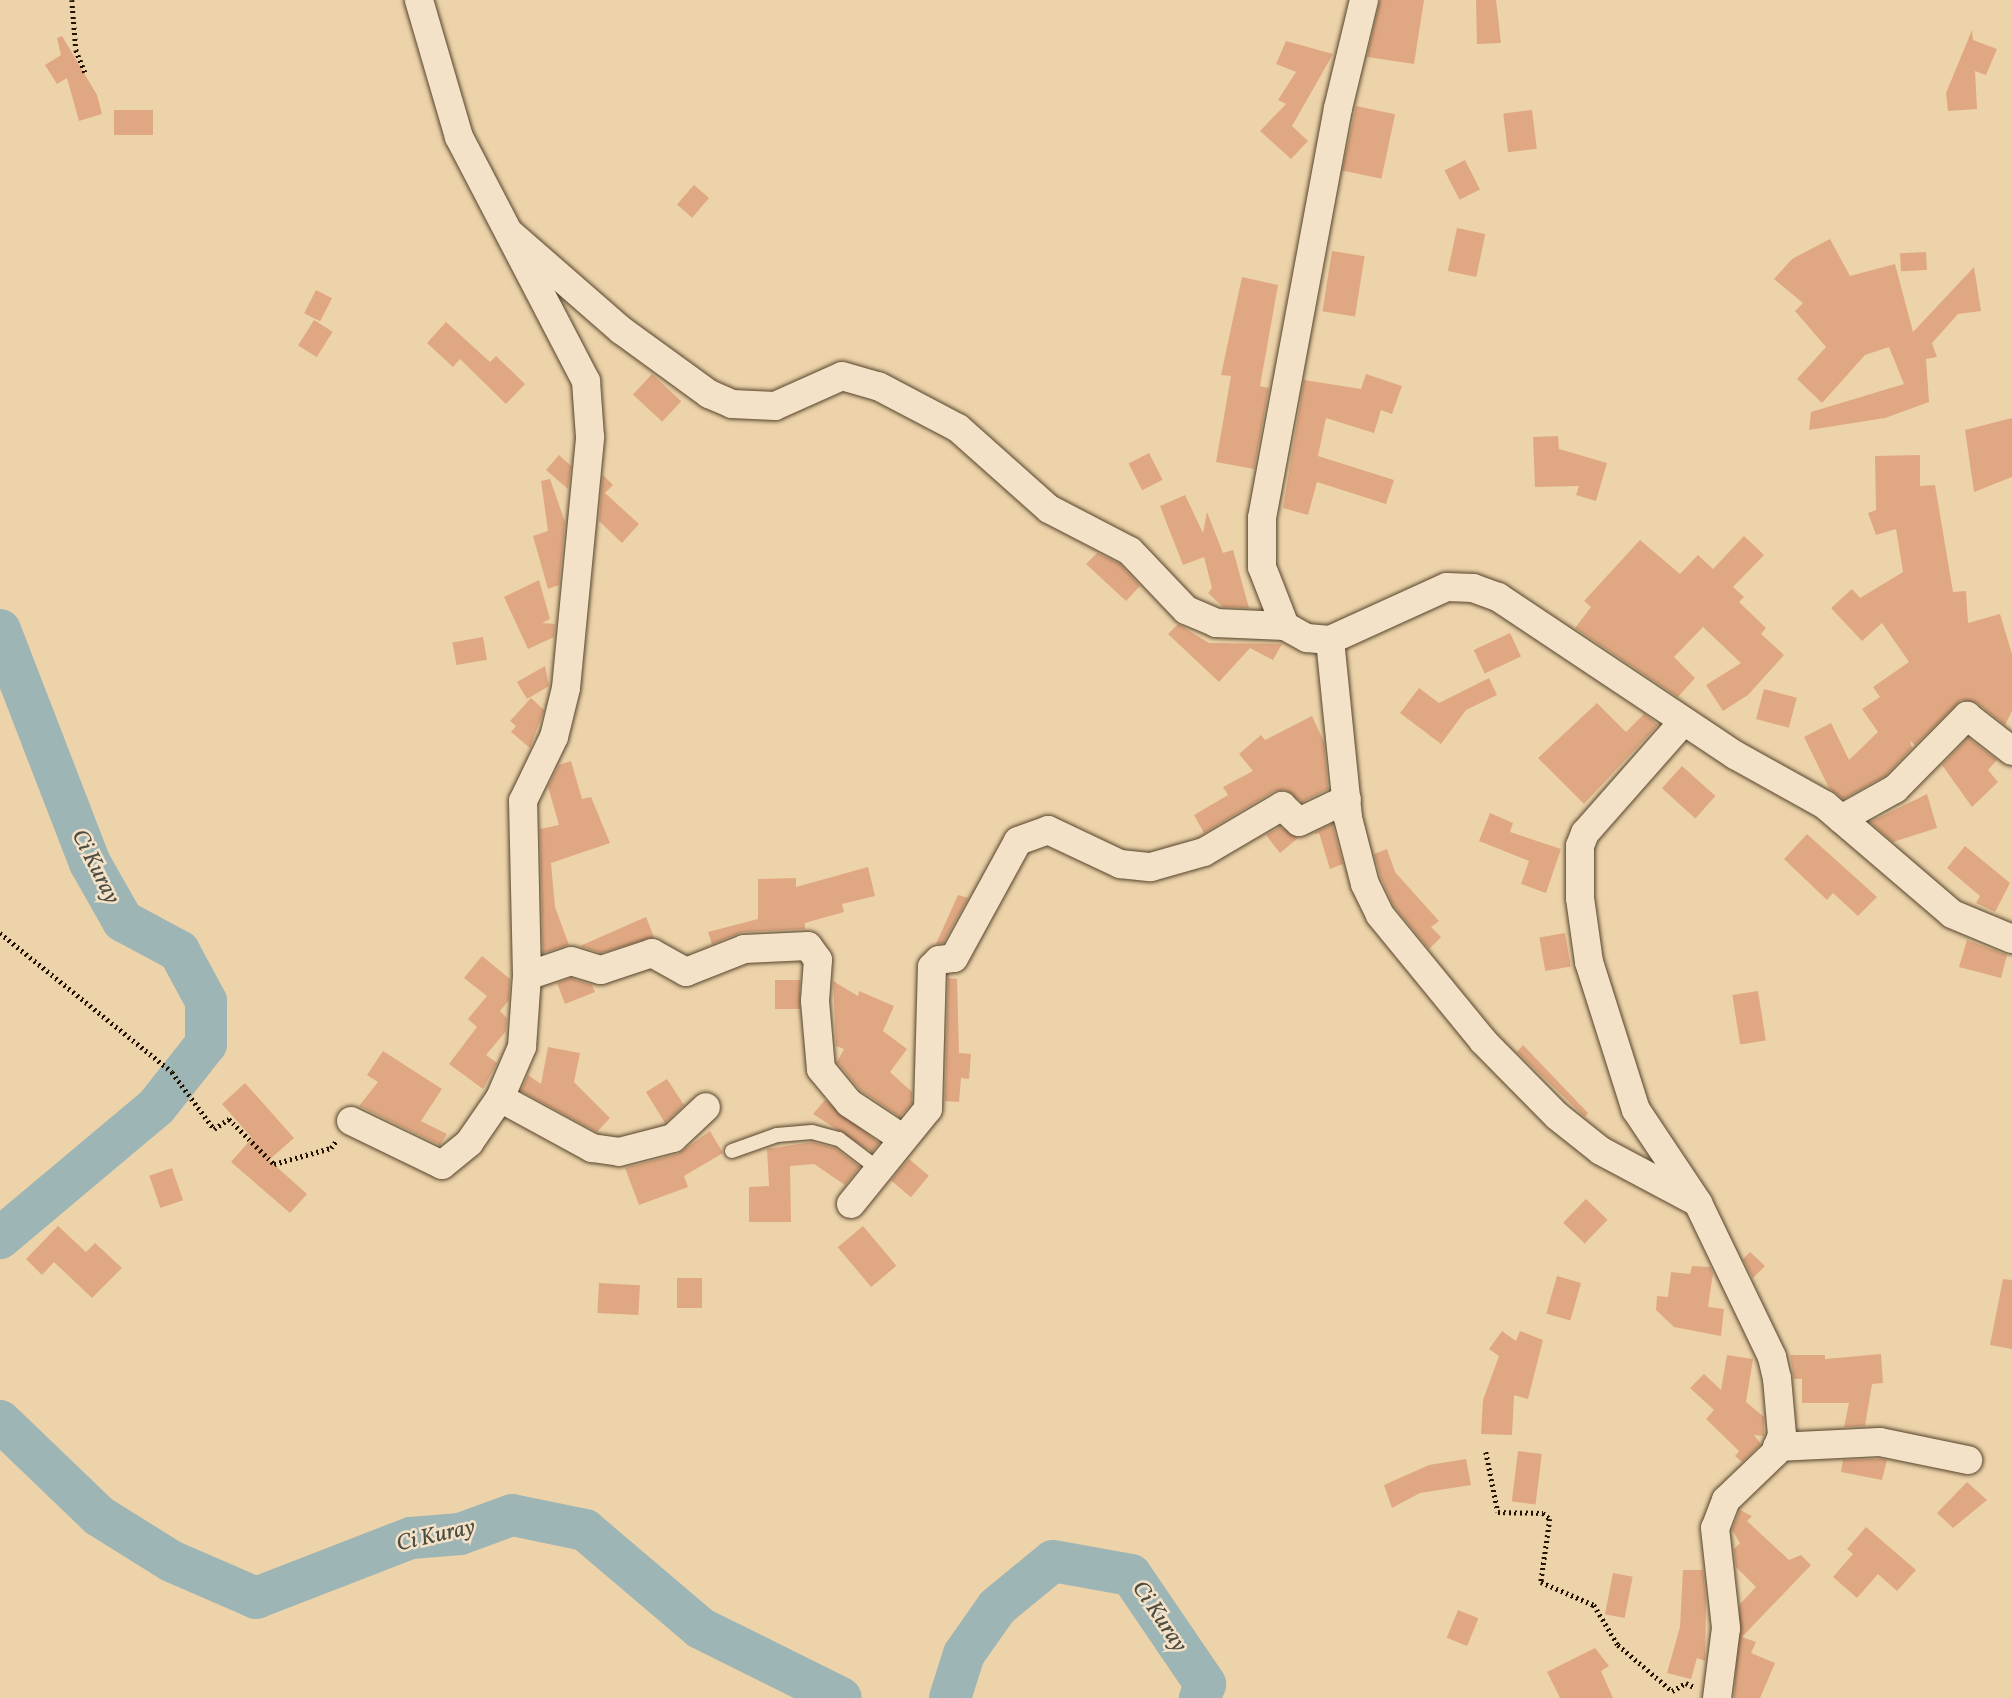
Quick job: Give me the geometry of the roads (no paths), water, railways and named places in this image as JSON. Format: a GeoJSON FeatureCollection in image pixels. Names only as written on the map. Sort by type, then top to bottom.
{"type":"FeatureCollection","features":[{"type":"Feature","properties":{"kind":"street"},"geometry":{"type":"LineString","coordinates":[[351,1121],[442,1165],[469,1143],[500,1098],[522,1047],[527,976],[523,801],[554,737],[566,688],[591,408],[586,381],[459,137],[419,0]]}},
{"type":"Feature","properties":{"kind":"street"},"geometry":{"type":"LineString","coordinates":[[1285,626],[1262,567],[1262,518],[1338,108],[1364,0]]}},
{"type":"Feature","properties":{"kind":"street"},"geometry":{"type":"LineString","coordinates":[[504,228],[621,330],[709,394],[732,404],[775,406],[821,381],[861,379],[958,428],[1049,509],[1130,551],[1186,610],[1216,623],[1285,626],[1330,640],[1425,595],[1447,587],[1473,588],[1556,633],[1683,722],[1817,799],[1952,914],[2012,939]]}},
{"type":"Feature","properties":{"kind":"street"},"geometry":{"type":"LineString","coordinates":[[1330,640],[1346,799],[1360,868],[1380,915],[1483,1041],[1580,1136],[1698,1203]]}},
{"type":"Feature","properties":{"kind":"street"},"geometry":{"type":"LineString","coordinates":[[1841,819],[1895,789],[1967,716],[2012,751]]}},
{"type":"Feature","properties":{"kind":"street"},"geometry":{"type":"LineString","coordinates":[[1683,722],[1586,833],[1580,846],[1580,898],[1589,962],[1626,1085],[1648,1132],[1698,1203],[1772,1357],[1782,1435],[1777,1447],[1735,1488],[1716,1528],[1726,1628],[1707,1695]]}},
{"type":"Feature","properties":{"kind":"street"},"geometry":{"type":"LineString","coordinates":[[852,1204],[881,1172],[902,1138],[928,1110],[932,967],[939,960],[954,958],[1018,841],[1048,830],[1120,864],[1151,867],[1204,852],[1282,806],[1303,821],[1346,799]]}},
{"type":"Feature","properties":{"kind":"street"},"geometry":{"type":"LineString","coordinates":[[527,976],[571,961],[601,970],[652,953],[686,972],[744,949],[808,946],[818,960],[815,1001],[821,1069],[835,1091],[902,1138]]}},
{"type":"Feature","properties":{"kind":"street"},"geometry":{"type":"LineString","coordinates":[[500,1098],[592,1148],[620,1152],[673,1138],[706,1107]]}},
{"type":"Feature","properties":{"kind":"street"},"geometry":{"type":"LineString","coordinates":[[1777,1447],[1880,1442],[1968,1460]]}},
{"type":"Feature","properties":{"kind":"lane"},"geometry":{"type":"LineString","coordinates":[[732,1151],[777,1135],[812,1132],[839,1139],[881,1172]]}},
{"type":"Feature","properties":{"kind":"waterway","name":"Ci Kuray"},"geometry":{"type":"LineString","coordinates":[[0,630],[90,863],[123,921],[179,951],[206,1001],[206,1044],[156,1107],[0,1238]]}},
{"type":"Feature","properties":{"kind":"waterway","name":"Ci Kuray"},"geometry":{"type":"LineString","coordinates":[[0,1421],[99,1516],[171,1561],[256,1598],[411,1538],[460,1534],[512,1515],[585,1530],[700,1628],[841,1698]]}},
{"type":"Feature","properties":{"kind":"waterway","name":"Ci Kuray"},"geometry":{"type":"LineString","coordinates":[[950,1698],[964,1654],[997,1607],[1053,1561],[1131,1575],[1205,1684],[1200,1698]]}}]}
